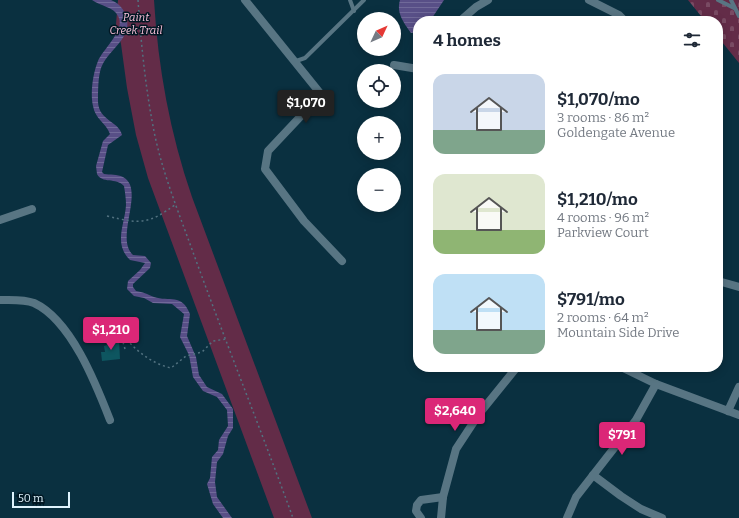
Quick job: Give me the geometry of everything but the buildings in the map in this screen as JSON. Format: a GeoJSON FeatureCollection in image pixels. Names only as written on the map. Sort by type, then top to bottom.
{"type":"FeatureCollection","features":[{"type":"Feature","properties":{"kind":"street"},"geometry":{"type":"LineString","coordinates":[[245,0],[320,92],[317,102],[268,150],[266,169],[304,221],[342,261]]}},
{"type":"Feature","properties":{"kind":"street"},"geometry":{"type":"LineString","coordinates":[[466,16],[476,7],[488,0]]}},
{"type":"Feature","properties":{"kind":"street"},"geometry":{"type":"LineString","coordinates":[[589,0],[618,16]]}},
{"type":"Feature","properties":{"kind":"street"},"geometry":{"type":"LineString","coordinates":[[401,66],[413,68]]}},
{"type":"Feature","properties":{"kind":"street"},"geometry":{"type":"LineString","coordinates":[[0,220],[32,209]]}},
{"type":"Feature","properties":{"kind":"street"},"geometry":{"type":"LineString","coordinates":[[723,282],[739,287]]}},
{"type":"Feature","properties":{"kind":"street"},"geometry":{"type":"LineString","coordinates":[[0,300],[33,303],[50,314],[81,355],[110,420]]}},
{"type":"Feature","properties":{"kind":"street"},"geometry":{"type":"LineString","coordinates":[[441,518],[443,497],[456,449],[479,414],[513,372]]}},
{"type":"Feature","properties":{"kind":"street"},"geometry":{"type":"LineString","coordinates":[[631,372],[656,384],[739,415]]}},
{"type":"Feature","properties":{"kind":"street"},"geometry":{"type":"LineString","coordinates":[[567,518],[576,497],[636,420],[656,384]]}},
{"type":"Feature","properties":{"kind":"street"},"geometry":{"type":"LineString","coordinates":[[728,411],[739,387]]}},
{"type":"Feature","properties":{"kind":"street"},"geometry":{"type":"LineString","coordinates":[[593,474],[621,496],[641,509],[662,518]]}},
{"type":"Feature","properties":{"kind":"street"},"geometry":{"type":"LineString","coordinates":[[421,518],[416,511],[417,505],[421,500],[443,497]]}},
{"type":"Feature","properties":{"kind":"lane"},"geometry":{"type":"LineString","coordinates":[[350,0],[354,11]]}},
{"type":"Feature","properties":{"kind":"lane"},"geometry":{"type":"LineString","coordinates":[[296,61],[305,58],[331,30],[354,11],[364,0]]}},
{"type":"Feature","properties":{"kind":"lane"},"geometry":{"type":"LineString","coordinates":[[718,0],[734,8]]}},
{"type":"Feature","properties":{"kind":"lane"},"geometry":{"type":"LineString","coordinates":[[731,0],[739,16]]}},
{"type":"Feature","properties":{"kind":"path"},"geometry":{"type":"LineString","coordinates":[[138,0],[145,77],[153,127],[176,204],[293,518]]}},
{"type":"Feature","properties":{"kind":"path"},"geometry":{"type":"LineString","coordinates":[[107,216],[135,222],[150,221],[176,204]]}},
{"type":"Feature","properties":{"kind":"path"},"geometry":{"type":"LineString","coordinates":[[125,350],[123,342],[129,342],[136,350],[156,363],[171,368],[186,356],[202,352],[213,341],[226,339]]}},
{"type":"Feature","properties":{"kind":"green space","name":"Paint Creek Trail"},"geometry":{"type":"Polygon","coordinates":[[[118,0],[154,0],[166,100],[184,173],[312,518],[274,518],[148,178],[136,135],[127,88],[121,44],[116,24],[118,0]]]}},
{"type":"Feature","properties":{"kind":"green space"},"geometry":{"type":"Polygon","coordinates":[[[688,0],[739,0],[739,63],[723,43],[723,16],[701,16],[688,0]]]}},
{"type":"Feature","properties":{"kind":"shaded area"},"geometry":{"type":"Polygon","coordinates":[[[92,0],[111,0],[116,2],[123,10],[127,20],[124,36],[103,63],[101,68],[98,102],[102,113],[120,130],[122,135],[108,145],[102,172],[104,174],[121,176],[129,183],[132,192],[127,237],[128,247],[133,255],[145,256],[151,263],[150,268],[133,284],[133,287],[136,291],[154,297],[179,301],[187,307],[190,314],[187,336],[196,357],[199,375],[207,387],[222,394],[233,409],[233,428],[228,436],[223,454],[217,462],[215,482],[217,497],[232,518],[223,518],[213,504],[207,484],[210,478],[212,457],[218,450],[219,440],[228,426],[227,410],[217,397],[203,391],[193,377],[189,355],[180,337],[184,314],[172,304],[153,303],[144,298],[134,296],[127,289],[128,281],[145,263],[130,260],[122,247],[121,234],[126,205],[124,186],[121,183],[102,179],[97,174],[96,166],[103,141],[110,134],[98,118],[92,101],[93,77],[96,66],[117,33],[120,21],[116,13],[92,0]]]}},
{"type":"Feature","properties":{"kind":"shaded area"},"geometry":{"type":"Polygon","coordinates":[[[400,0],[444,0],[433,16],[413,16],[413,33],[411,33],[403,22],[399,9],[400,0]]]}}]}
